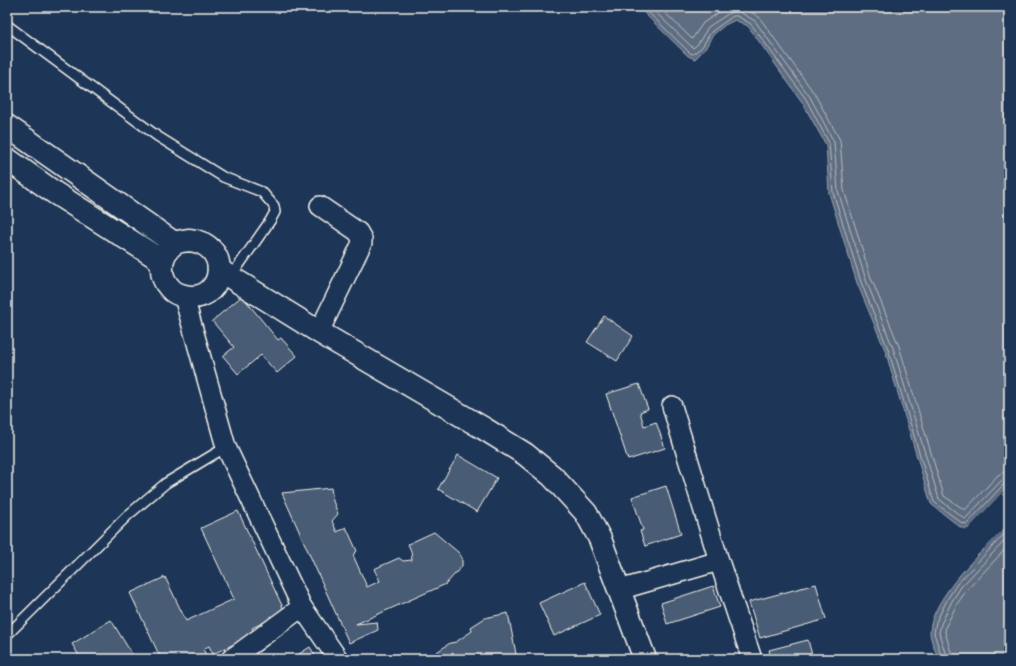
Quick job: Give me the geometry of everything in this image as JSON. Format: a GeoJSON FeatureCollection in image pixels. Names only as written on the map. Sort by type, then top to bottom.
{"type":"FeatureCollection","features":[{"type":"Feature","properties":{"kind":"street"},"geometry":{"type":"LineString","coordinates":[[7,126],[174,243]]}},
{"type":"Feature","properties":{"kind":"street"},"geometry":{"type":"LineString","coordinates":[[7,159],[55,193],[162,261]]}},
{"type":"Feature","properties":{"kind":"street"},"geometry":{"type":"LineString","coordinates":[[319,332],[362,243],[362,239],[358,232],[320,206]]}},
{"type":"Feature","properties":{"kind":"street"},"geometry":{"type":"LineString","coordinates":[[225,274],[204,294],[194,297],[184,296],[175,293],[168,286],[162,274],[162,261],[174,243],[189,240],[199,241],[207,245],[214,252],[225,274],[319,332],[483,428],[525,454],[552,476],[586,513],[600,539],[645,659]]}},
{"type":"Feature","properties":{"kind":"street"},"geometry":{"type":"LineString","coordinates":[[184,296],[226,447],[302,607],[338,659]]}},
{"type":"Feature","properties":{"kind":"street"},"geometry":{"type":"LineString","coordinates":[[672,406],[719,561],[752,659]]}},
{"type":"Feature","properties":{"kind":"street"},"geometry":{"type":"LineString","coordinates":[[619,590],[719,561]]}},
{"type":"Feature","properties":{"kind":"street"},"geometry":{"type":"LineString","coordinates":[[231,659],[302,607]]}},
{"type":"Feature","properties":{"kind":"lane"},"geometry":{"type":"LineString","coordinates":[[7,25],[157,136],[223,178],[262,192],[270,200],[274,206],[275,212],[270,221],[225,274]]}},
{"type":"Feature","properties":{"kind":"lane"},"geometry":{"type":"LineString","coordinates":[[7,635],[127,516],[166,483],[226,447]]}},
{"type":"Feature","properties":{"kind":"water"},"geometry":{"type":"Polygon","coordinates":[[[638,7],[1009,7],[1009,485],[969,528],[965,529],[960,527],[931,504],[885,350],[857,283],[829,193],[826,145],[802,102],[748,26],[735,20],[725,25],[713,35],[705,49],[695,59],[688,56],[638,7]]]}},
{"type":"Feature","properties":{"kind":"water"},"geometry":{"type":"Polygon","coordinates":[[[1009,524],[1009,659],[938,659],[930,632],[933,618],[939,604],[949,589],[974,559],[1009,524]]]}},
{"type":"Feature","properties":{"kind":"pier"},"geometry":{"type":"Polygon","coordinates":[[[1009,485],[1009,488],[971,529],[969,528],[1009,485]]]}},
{"type":"Feature","properties":{"kind":"pier"},"geometry":{"type":"Polygon","coordinates":[[[1008,522],[1009,524],[984,549],[983,547],[1008,522]]]}},
{"type":"Feature","properties":{"kind":"building"},"geometry":{"type":"Polygon","coordinates":[[[242,296],[278,340],[281,338],[297,356],[277,373],[261,355],[238,374],[223,356],[234,347],[212,321],[242,296]]]}},
{"type":"Feature","properties":{"kind":"building"},"geometry":{"type":"Polygon","coordinates":[[[604,316],[633,336],[617,361],[587,342],[604,316]]]}},
{"type":"Feature","properties":{"kind":"building"},"geometry":{"type":"Polygon","coordinates":[[[639,384],[648,409],[640,412],[644,426],[656,422],[665,448],[628,460],[606,394],[639,384]]]}},
{"type":"Feature","properties":{"kind":"building"},"geometry":{"type":"Polygon","coordinates":[[[458,455],[497,478],[477,512],[438,489],[458,455]]]}},
{"type":"Feature","properties":{"kind":"building"},"geometry":{"type":"Polygon","coordinates":[[[666,486],[681,534],[645,546],[640,531],[643,530],[632,497],[666,486]]]}},
{"type":"Feature","properties":{"kind":"building"},"geometry":{"type":"Polygon","coordinates":[[[331,488],[333,501],[338,514],[332,521],[337,532],[346,527],[357,551],[353,555],[367,587],[380,581],[374,569],[399,558],[403,561],[412,560],[411,551],[408,544],[434,532],[459,553],[462,558],[462,566],[446,584],[356,624],[377,622],[378,630],[349,643],[282,493],[331,488]]]}},
{"type":"Feature","properties":{"kind":"building"},"geometry":{"type":"Polygon","coordinates":[[[238,511],[285,612],[252,628],[255,634],[213,654],[209,646],[203,649],[207,657],[202,659],[161,659],[130,593],[165,577],[186,621],[234,599],[201,528],[238,511]]]}},
{"type":"Feature","properties":{"kind":"building"},"geometry":{"type":"Polygon","coordinates":[[[585,582],[600,615],[554,636],[539,603],[585,582]]]}},
{"type":"Feature","properties":{"kind":"building"},"geometry":{"type":"Polygon","coordinates":[[[816,584],[826,619],[760,638],[749,602],[816,584]]]}},
{"type":"Feature","properties":{"kind":"building"},"geometry":{"type":"Polygon","coordinates":[[[713,586],[720,607],[667,624],[661,603],[713,586]]]}},
{"type":"Feature","properties":{"kind":"building"},"geometry":{"type":"Polygon","coordinates":[[[508,613],[517,659],[432,659],[437,655],[437,652],[450,643],[456,642],[472,631],[471,627],[485,618],[508,613]]]}},
{"type":"Feature","properties":{"kind":"building"},"geometry":{"type":"Polygon","coordinates":[[[111,620],[135,659],[81,659],[72,644],[111,620]]]}},
{"type":"Feature","properties":{"kind":"building"},"geometry":{"type":"Polygon","coordinates":[[[808,640],[813,659],[771,659],[769,650],[808,640]]]}},
{"type":"Feature","properties":{"kind":"building"},"geometry":{"type":"Polygon","coordinates":[[[310,647],[317,659],[291,659],[310,647]]]}}]}
